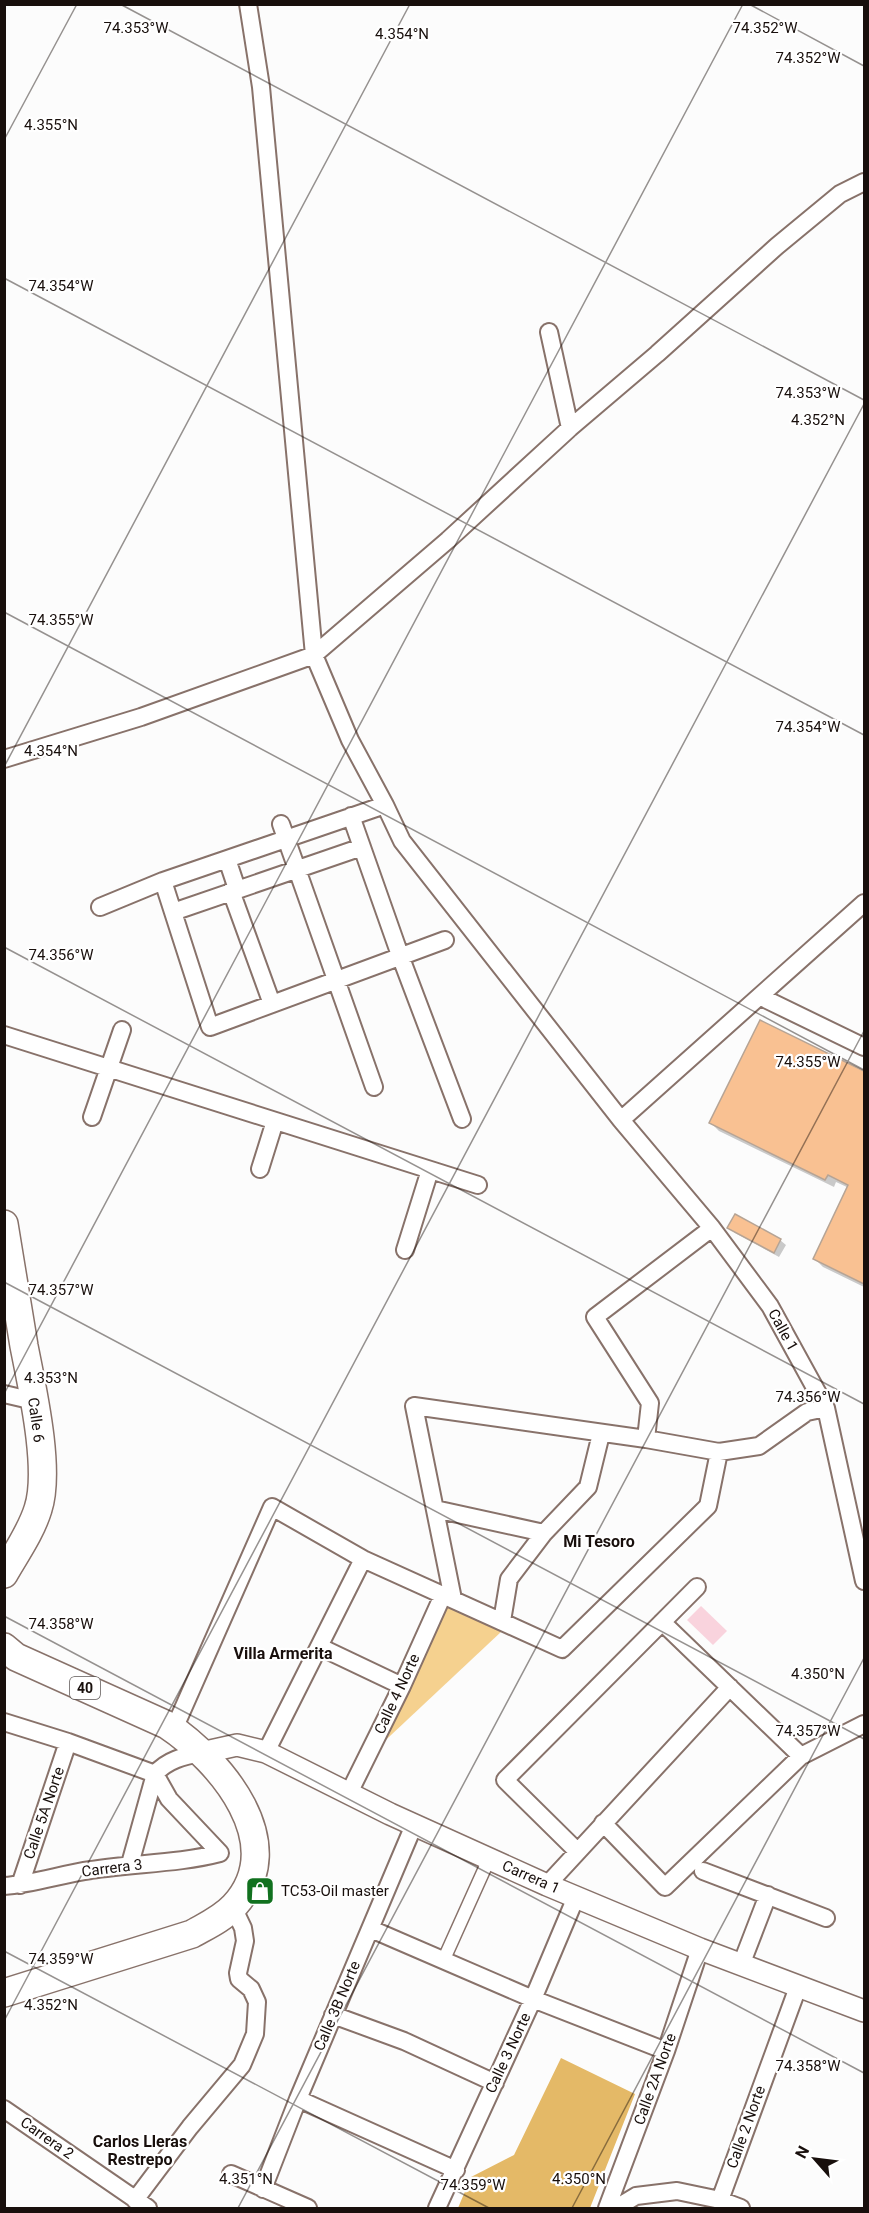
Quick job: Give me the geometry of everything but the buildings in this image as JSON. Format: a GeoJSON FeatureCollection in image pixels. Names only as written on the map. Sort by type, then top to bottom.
{"type":"FeatureCollection","features":[{"type":"Feature","properties":{"kind":"main road","name":"Calle 6"},"geometry":{"type":"LineString","coordinates":[[4,1224],[41,1449],[39,1508],[4,1574]]}},
{"type":"Feature","properties":{"kind":"main road","name":"40"},"geometry":{"type":"LineString","coordinates":[[4,1647],[16,1657],[171,1727]]}},
{"type":"Feature","properties":{"kind":"main road"},"geometry":{"type":"LineString","coordinates":[[4,1993],[192,1934],[212,1923],[233,1907],[246,1890],[254,1870],[256,1848],[249,1820],[235,1792],[216,1768],[184,1736],[171,1727]]}},
{"type":"Feature","properties":{"kind":"street","name":"Calle 1"},"geometry":{"type":"LineString","coordinates":[[248,4],[261,87],[314,655],[350,740],[402,841],[621,1120],[712,1228],[770,1306],[826,1408],[864,1581]]}},
{"type":"Feature","properties":{"kind":"street"},"geometry":{"type":"LineString","coordinates":[[4,759],[141,717],[314,655],[448,540],[570,428],[657,354],[777,246],[840,195],[864,182]]}},
{"type":"Feature","properties":{"kind":"street"},"geometry":{"type":"LineString","coordinates":[[549,332],[570,428]]}},
{"type":"Feature","properties":{"kind":"street"},"geometry":{"type":"LineString","coordinates":[[100,907],[163,881],[227,859],[283,832],[351,816],[385,805]]}},
{"type":"Feature","properties":{"kind":"street"},"geometry":{"type":"LineString","coordinates":[[351,816],[401,958],[462,1119]]}},
{"type":"Feature","properties":{"kind":"street"},"geometry":{"type":"LineString","coordinates":[[283,832],[374,1087]]}},
{"type":"Feature","properties":{"kind":"street"},"geometry":{"type":"LineString","coordinates":[[173,912],[362,847]]}},
{"type":"Feature","properties":{"kind":"street"},"geometry":{"type":"LineString","coordinates":[[227,859],[234,890],[272,1004]]}},
{"type":"Feature","properties":{"kind":"street"},"geometry":{"type":"LineString","coordinates":[[163,881],[210,1027],[445,940]]}},
{"type":"Feature","properties":{"kind":"street"},"geometry":{"type":"LineString","coordinates":[[621,1120],[864,903]]}},
{"type":"Feature","properties":{"kind":"street"},"geometry":{"type":"LineString","coordinates":[[761,997],[864,1047]]}},
{"type":"Feature","properties":{"kind":"street"},"geometry":{"type":"LineString","coordinates":[[92,1117],[122,1030]]}},
{"type":"Feature","properties":{"kind":"street"},"geometry":{"type":"LineString","coordinates":[[4,1035],[478,1185]]}},
{"type":"Feature","properties":{"kind":"street"},"geometry":{"type":"LineString","coordinates":[[260,1169],[275,1121]]}},
{"type":"Feature","properties":{"kind":"street"},"geometry":{"type":"LineString","coordinates":[[405,1250],[430,1170]]}},
{"type":"Feature","properties":{"kind":"street"},"geometry":{"type":"LineString","coordinates":[[646,1439],[650,1403],[595,1317],[712,1228]]}},
{"type":"Feature","properties":{"kind":"street"},"geometry":{"type":"LineString","coordinates":[[4,1394],[34,1401]]}},
{"type":"Feature","properties":{"kind":"street"},"geometry":{"type":"LineString","coordinates":[[448,1597],[435,1509],[414,1406],[646,1439],[719,1452],[759,1446],[807,1412],[826,1408]]}},
{"type":"Feature","properties":{"kind":"street"},"geometry":{"type":"LineString","coordinates":[[502,1621],[509,1579],[544,1533],[588,1487],[601,1434]]}},
{"type":"Feature","properties":{"kind":"street"},"geometry":{"type":"LineString","coordinates":[[171,1727],[272,1507],[363,1559],[562,1649],[708,1506],[719,1452]]}},
{"type":"Feature","properties":{"kind":"street"},"geometry":{"type":"LineString","coordinates":[[435,1509],[544,1533]]}},
{"type":"Feature","properties":{"kind":"street"},"geometry":{"type":"LineString","coordinates":[[266,1752],[363,1559]]}},
{"type":"Feature","properties":{"kind":"street"},"geometry":{"type":"LineString","coordinates":[[577,1851],[505,1780],[697,1587]]}},
{"type":"Feature","properties":{"kind":"street","name":"Calle 4 Norte"},"geometry":{"type":"LineString","coordinates":[[349,1793],[448,1597]]}},
{"type":"Feature","properties":{"kind":"street"},"geometry":{"type":"LineString","coordinates":[[662,1623],[801,1756]]}},
{"type":"Feature","properties":{"kind":"street"},"geometry":{"type":"LineString","coordinates":[[320,1647],[402,1686]]}},
{"type":"Feature","properties":{"kind":"street"},"geometry":{"type":"LineString","coordinates":[[547,1885],[730,1687]]}},
{"type":"Feature","properties":{"kind":"street"},"geometry":{"type":"LineString","coordinates":[[4,1722],[155,1773]]}},
{"type":"Feature","properties":{"kind":"street"},"geometry":{"type":"LineString","coordinates":[[603,1823],[665,1887],[801,1756],[864,1724]]}},
{"type":"Feature","properties":{"kind":"street","name":"Calle 5A Norte"},"geometry":{"type":"LineString","coordinates":[[12,1886],[68,1742]]}},
{"type":"Feature","properties":{"kind":"street","name":"Carrera 1"},"geometry":{"type":"LineString","coordinates":[[201,1753],[237,1745],[266,1752],[414,1825],[547,1885],[700,1949],[864,2011]]}},
{"type":"Feature","properties":{"kind":"street"},"geometry":{"type":"LineString","coordinates":[[130,1864],[155,1773],[179,1758],[201,1753]]}},
{"type":"Feature","properties":{"kind":"street","name":"Carrera 3"},"geometry":{"type":"LineString","coordinates":[[12,1886],[77,1872],[130,1864],[190,1861],[220,1854],[169,1799],[155,1773]]}},
{"type":"Feature","properties":{"kind":"street","name":"Calle 3B Norte"},"geometry":{"type":"LineString","coordinates":[[264,2189],[298,2099],[414,1825]]}},
{"type":"Feature","properties":{"kind":"street"},"geometry":{"type":"LineString","coordinates":[[444,1959],[489,1859]]}},
{"type":"Feature","properties":{"kind":"street"},"geometry":{"type":"LineString","coordinates":[[703,1871],[826,1918]]}},
{"type":"Feature","properties":{"kind":"street"},"geometry":{"type":"LineString","coordinates":[[741,1965],[768,1895]]}},
{"type":"Feature","properties":{"kind":"street","name":"Calle 3 Norte"},"geometry":{"type":"LineString","coordinates":[[437,2208],[533,1999],[576,1897]]}},
{"type":"Feature","properties":{"kind":"street"},"geometry":{"type":"LineString","coordinates":[[142,2204],[190,2127],[242,2065],[255,2034],[257,2002],[250,1989],[239,1979],[238,1965],[245,1941],[243,1928],[233,1907]]}},
{"type":"Feature","properties":{"kind":"street"},"geometry":{"type":"LineString","coordinates":[[370,1929],[533,1999],[666,2051]]}},
{"type":"Feature","properties":{"kind":"street","name":"Calle 2A Norte"},"geometry":{"type":"LineString","coordinates":[[607,2208],[666,2051],[700,1949]]}},
{"type":"Feature","properties":{"kind":"street","name":"Calle 2 Norte"},"geometry":{"type":"LineString","coordinates":[[720,2200],[798,1987]]}},
{"type":"Feature","properties":{"kind":"street"},"geometry":{"type":"LineString","coordinates":[[333,2015],[404,2041],[495,2083]]}},
{"type":"Feature","properties":{"kind":"street"},"geometry":{"type":"LineString","coordinates":[[298,2099],[456,2169]]}},
{"type":"Feature","properties":{"kind":"street","name":"Carrera 2"},"geometry":{"type":"LineString","coordinates":[[4,2109],[142,2204]]}},
{"type":"Feature","properties":{"kind":"street"},"geometry":{"type":"LineString","coordinates":[[231,2174],[308,2208]]}},
{"type":"Feature","properties":{"kind":"street"},"geometry":{"type":"LineString","coordinates":[[616,2208],[636,2196],[677,2191],[720,2200],[741,2208]]}},
{"type":"Feature","properties":{"kind":"shaded area"},"geometry":{"type":"Polygon","coordinates":[[[440,1603],[502,1631],[374,1751],[440,1603]]]}},
{"type":"Feature","properties":{"kind":"shaded area"},"geometry":{"type":"Polygon","coordinates":[[[701,1606],[727,1631],[713,1645],[687,1620],[701,1606]]]}},
{"type":"Feature","properties":{"kind":"shaded area"},"geometry":{"type":"Polygon","coordinates":[[[561,2058],[635,2094],[590,2208],[458,2208],[471,2177],[514,2155],[561,2058]]]}},
{"type":"Feature","properties":{"kind":"place","name":"TC53-Oil master"},"geometry":{"type":"Point","coordinates":[260,1891]}},
{"type":"Feature","properties":{"kind":"district","name":"Mi Tesoro"},"geometry":{"type":"Point","coordinates":[599,1541]}},
{"type":"Feature","properties":{"kind":"district","name":"Villa Armerita"},"geometry":{"type":"Point","coordinates":[283,1653]}},
{"type":"Feature","properties":{"kind":"district","name":"Carlos Lleras Restrepo"},"geometry":{"type":"Point","coordinates":[140,2150]}}]}
